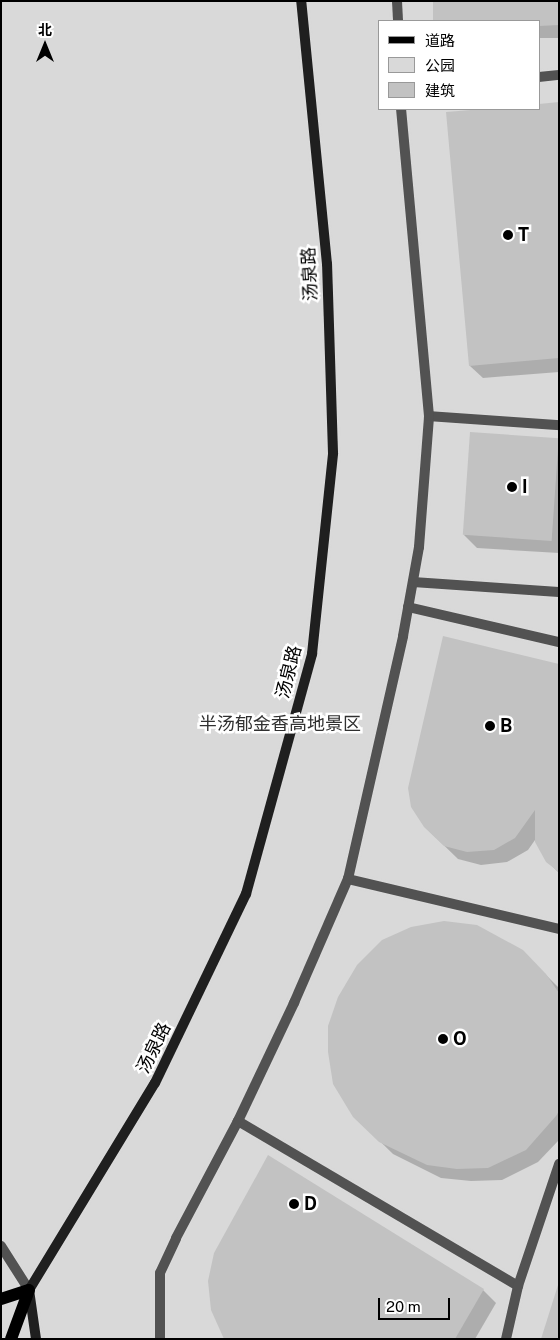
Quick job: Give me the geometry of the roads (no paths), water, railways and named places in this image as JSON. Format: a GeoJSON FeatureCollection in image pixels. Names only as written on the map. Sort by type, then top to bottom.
{"type":"FeatureCollection","features":[{"type":"Feature","properties":{"kind":"main road","name":"汤泉路"},"geometry":{"type":"LineString","coordinates":[[30,1290],[156,1083],[246,894],[312,654],[334,453],[327,264],[301,1]]}},
{"type":"Feature","properties":{"kind":"main road"},"geometry":{"type":"LineString","coordinates":[[1,1299],[30,1290]]}},
{"type":"Feature","properties":{"kind":"main road"},"geometry":{"type":"LineString","coordinates":[[11,1339],[30,1290]]}},
{"type":"Feature","properties":{"kind":"main road"},"geometry":{"type":"LineString","coordinates":[[30,1290],[36,1339]]}},
{"type":"Feature","properties":{"kind":"street"},"geometry":{"type":"LineString","coordinates":[[397,1],[398,20]]}},
{"type":"Feature","properties":{"kind":"street"},"geometry":{"type":"LineString","coordinates":[[540,77],[559,75]]}},
{"type":"Feature","properties":{"kind":"street"},"geometry":{"type":"LineString","coordinates":[[160,1339],[160,1273],[176,1238],[238,1121],[294,1003],[348,879],[413,582],[419,547],[429,416],[401,110]]}},
{"type":"Feature","properties":{"kind":"street"},"geometry":{"type":"LineString","coordinates":[[429,416],[559,425]]}},
{"type":"Feature","properties":{"kind":"street"},"geometry":{"type":"LineString","coordinates":[[413,582],[559,592]]}},
{"type":"Feature","properties":{"kind":"street"},"geometry":{"type":"LineString","coordinates":[[408,607],[559,642]]}},
{"type":"Feature","properties":{"kind":"street"},"geometry":{"type":"LineString","coordinates":[[348,879],[559,928]]}},
{"type":"Feature","properties":{"kind":"street"},"geometry":{"type":"LineString","coordinates":[[238,1121],[518,1286]]}},
{"type":"Feature","properties":{"kind":"street"},"geometry":{"type":"LineString","coordinates":[[506,1339],[518,1286],[559,1164]]}},
{"type":"Feature","properties":{"kind":"street"},"geometry":{"type":"LineString","coordinates":[[1,1246],[30,1290]]}},
{"type":"Feature","properties":{"kind":"place","name":"T"},"geometry":{"type":"Point","coordinates":[508,235]}},
{"type":"Feature","properties":{"kind":"place","name":"I"},"geometry":{"type":"Point","coordinates":[512,487]}},
{"type":"Feature","properties":{"kind":"place","name":"B"},"geometry":{"type":"Point","coordinates":[490,726]}},
{"type":"Feature","properties":{"kind":"place","name":"O"},"geometry":{"type":"Point","coordinates":[443,1039]}},
{"type":"Feature","properties":{"kind":"place","name":"D"},"geometry":{"type":"Point","coordinates":[294,1204]}},
{"type":"Feature","properties":{"kind":"park label","name":"半汤郁金香高地景区"},"geometry":{"type":"Point","coordinates":[280,724]}}]}
